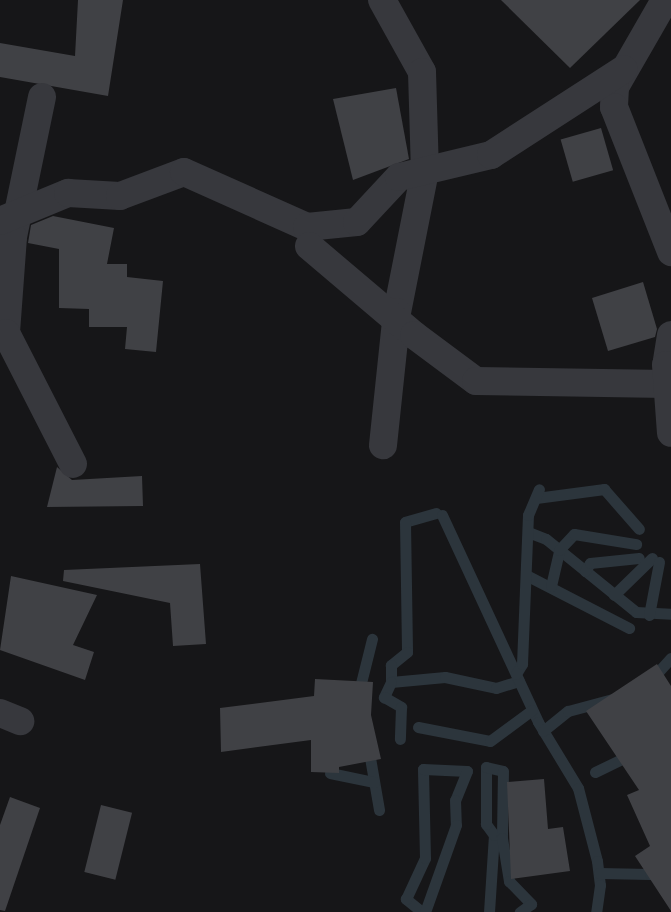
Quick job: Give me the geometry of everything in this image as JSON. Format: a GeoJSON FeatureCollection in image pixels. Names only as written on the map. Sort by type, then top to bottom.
{"type":"FeatureCollection","features":[{"type":"Feature","properties":{"kind":"street"},"geometry":{"type":"LineString","coordinates":[[382,0],[422,72],[425,171],[396,320],[383,445]]}},
{"type":"Feature","properties":{"kind":"street"},"geometry":{"type":"LineString","coordinates":[[665,0],[615,87],[619,128],[654,201],[671,252]]}},
{"type":"Feature","properties":{"kind":"street"},"geometry":{"type":"LineString","coordinates":[[0,221],[68,193],[120,196],[184,172],[307,227],[357,222],[399,177],[491,155],[624,69]]}},
{"type":"Feature","properties":{"kind":"street"},"geometry":{"type":"LineString","coordinates":[[42,97],[13,237],[6,333],[73,464]]}},
{"type":"Feature","properties":{"kind":"street"},"geometry":{"type":"LineString","coordinates":[[309,246],[396,320],[476,381],[667,384]]}},
{"type":"Feature","properties":{"kind":"street"},"geometry":{"type":"LineString","coordinates":[[671,335],[667,384],[671,433]]}},
{"type":"Feature","properties":{"kind":"building"},"geometry":{"type":"Polygon","coordinates":[[[78,0],[123,0],[108,96],[0,77],[0,43],[75,56],[78,0]]]}},
{"type":"Feature","properties":{"kind":"building"},"geometry":{"type":"Polygon","coordinates":[[[501,0],[640,0],[570,68],[501,0]]]}},
{"type":"Feature","properties":{"kind":"building"},"geometry":{"type":"Polygon","coordinates":[[[396,88],[409,159],[353,180],[333,99],[396,88]]]}},
{"type":"Feature","properties":{"kind":"building"},"geometry":{"type":"Polygon","coordinates":[[[601,128],[613,170],[573,182],[561,140],[601,128]]]}},
{"type":"Feature","properties":{"kind":"building"},"geometry":{"type":"Polygon","coordinates":[[[53,216],[114,228],[107,264],[127,264],[127,277],[163,281],[156,352],[125,349],[127,327],[89,327],[89,309],[59,308],[59,249],[28,243],[31,225],[53,216]]]}},
{"type":"Feature","properties":{"kind":"building"},"geometry":{"type":"Polygon","coordinates":[[[643,282],[657,329],[655,337],[608,351],[592,298],[643,282]]]}},
{"type":"Feature","properties":{"kind":"building"},"geometry":{"type":"Polygon","coordinates":[[[57,467],[72,480],[142,476],[143,506],[47,507],[57,467]]]}},
{"type":"Feature","properties":{"kind":"building"},"geometry":{"type":"Polygon","coordinates":[[[200,564],[206,644],[173,646],[170,603],[63,581],[64,570],[200,564]]]}},
{"type":"Feature","properties":{"kind":"building"},"geometry":{"type":"Polygon","coordinates":[[[11,576],[97,595],[73,645],[94,652],[85,680],[0,650],[11,576]]]}},
{"type":"Feature","properties":{"kind":"building"},"geometry":{"type":"Polygon","coordinates":[[[657,664],[671,686],[671,911],[635,856],[650,846],[627,795],[639,790],[586,711],[657,664]]]}},
{"type":"Feature","properties":{"kind":"building"},"geometry":{"type":"Polygon","coordinates":[[[315,679],[373,682],[371,715],[381,759],[339,767],[339,773],[311,772],[311,740],[221,752],[220,708],[314,696],[315,679]]]}},
{"type":"Feature","properties":{"kind":"building"},"geometry":{"type":"Polygon","coordinates":[[[544,779],[548,829],[563,827],[570,871],[511,879],[507,782],[544,779]]]}},
{"type":"Feature","properties":{"kind":"building"},"geometry":{"type":"Polygon","coordinates":[[[10,797],[40,808],[5,911],[0,910],[0,825],[10,797]]]}},
{"type":"Feature","properties":{"kind":"building"},"geometry":{"type":"Polygon","coordinates":[[[101,805],[132,813],[115,880],[84,872],[101,805]]]}},
{"type":"Feature","properties":{"kind":"waterway"},"geometry":{"type":"LineString","coordinates":[[516,674],[522,664],[528,515],[539,489]]}},
{"type":"Feature","properties":{"kind":"waterway"},"geometry":{"type":"LineString","coordinates":[[536,498],[604,489],[639,529]]}},
{"type":"Feature","properties":{"kind":"waterway"},"geometry":{"type":"LineString","coordinates":[[436,513],[405,522],[407,652],[391,665],[391,682],[445,677],[496,688],[519,681]]}},
{"type":"Feature","properties":{"kind":"waterway"},"geometry":{"type":"LineString","coordinates":[[442,515],[538,722],[578,788],[597,861],[600,885],[596,912]]}},
{"type":"Feature","properties":{"kind":"waterway"},"geometry":{"type":"LineString","coordinates":[[528,532],[546,539],[636,612],[671,614]]}},
{"type":"Feature","properties":{"kind":"waterway"},"geometry":{"type":"LineString","coordinates":[[551,586],[559,550],[574,534],[636,544]]}},
{"type":"Feature","properties":{"kind":"waterway"},"geometry":{"type":"LineString","coordinates":[[585,571],[590,563],[639,558]]}},
{"type":"Feature","properties":{"kind":"waterway"},"geometry":{"type":"LineString","coordinates":[[614,595],[652,558]]}},
{"type":"Feature","properties":{"kind":"waterway"},"geometry":{"type":"LineString","coordinates":[[649,615],[659,562]]}},
{"type":"Feature","properties":{"kind":"waterway"},"geometry":{"type":"LineString","coordinates":[[526,575],[629,628]]}},
{"type":"Feature","properties":{"kind":"waterway"},"geometry":{"type":"LineString","coordinates":[[358,695],[372,639]]}},
{"type":"Feature","properties":{"kind":"waterway"},"geometry":{"type":"LineString","coordinates":[[650,681],[671,658]]}},
{"type":"Feature","properties":{"kind":"waterway"},"geometry":{"type":"LineString","coordinates":[[391,682],[384,697],[401,707],[400,739]]}},
{"type":"Feature","properties":{"kind":"waterway"},"geometry":{"type":"LineString","coordinates":[[543,731],[568,711],[613,699]]}},
{"type":"Feature","properties":{"kind":"waterway"},"geometry":{"type":"LineString","coordinates":[[418,727],[490,741],[532,710]]}},
{"type":"Feature","properties":{"kind":"waterway"},"geometry":{"type":"LineString","coordinates":[[368,746],[379,810]]}},
{"type":"Feature","properties":{"kind":"waterway"},"geometry":{"type":"LineString","coordinates":[[595,772],[632,754]]}},
{"type":"Feature","properties":{"kind":"waterway"},"geometry":{"type":"LineString","coordinates":[[489,912],[494,835],[486,824],[486,767],[503,771],[502,838],[509,881],[531,904],[520,912]]}},
{"type":"Feature","properties":{"kind":"waterway"},"geometry":{"type":"LineString","coordinates":[[422,912],[406,899],[425,858],[423,769],[467,771],[455,800],[456,825],[425,912]]}},
{"type":"Feature","properties":{"kind":"waterway"},"geometry":{"type":"LineString","coordinates":[[330,773],[374,782]]}},
{"type":"Feature","properties":{"kind":"waterway"},"geometry":{"type":"LineString","coordinates":[[599,873],[650,874],[671,857]]}}]}
